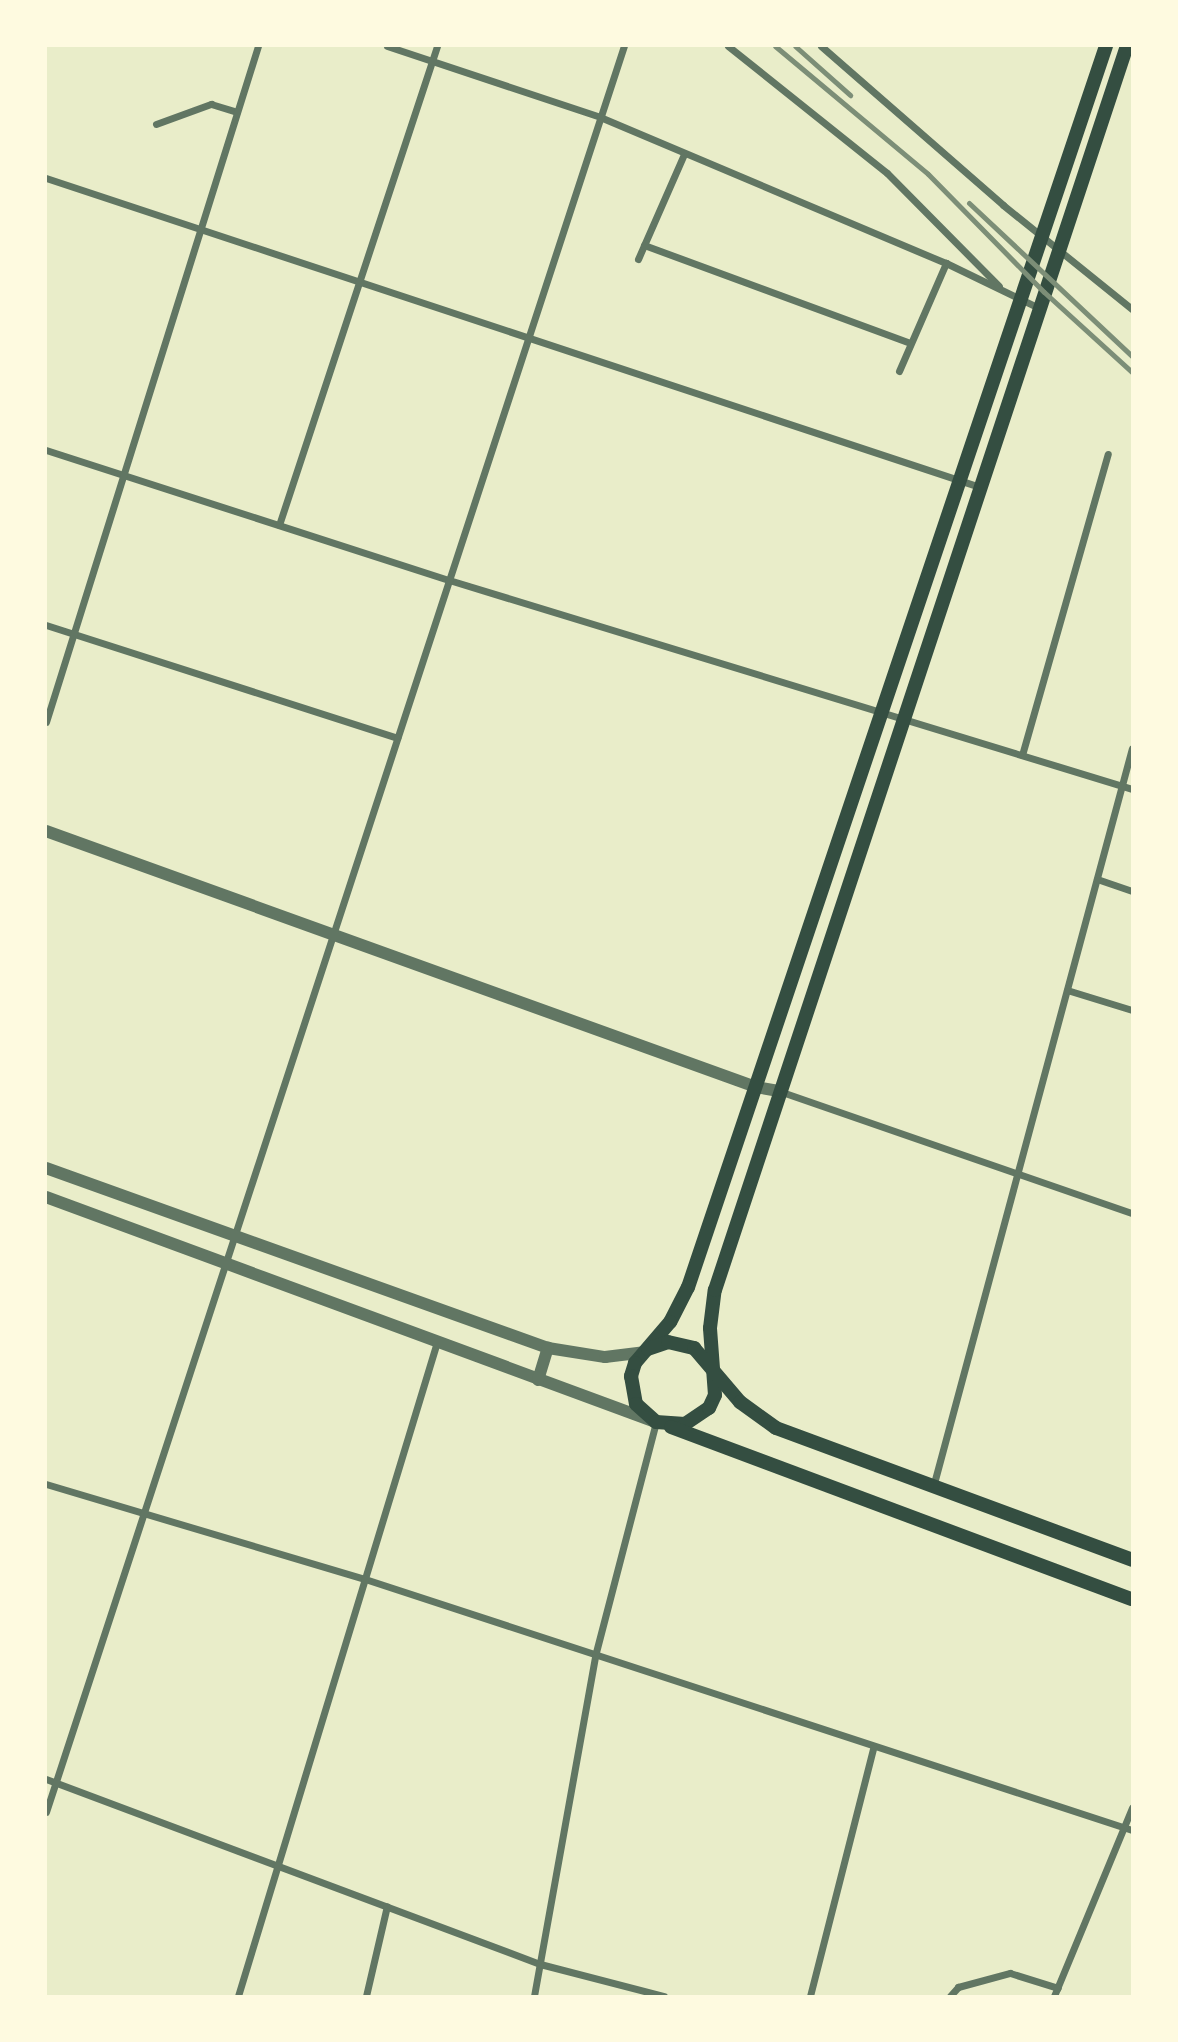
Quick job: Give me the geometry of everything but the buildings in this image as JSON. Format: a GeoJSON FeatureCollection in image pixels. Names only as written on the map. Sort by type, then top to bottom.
{"type":"FeatureCollection","features":[{"type":"Feature","properties":{"kind":"main road"},"geometry":{"type":"LineString","coordinates":[[1106,46],[688,1287],[670,1322],[643,1352],[631,1376],[631,1390],[645,1415],[656,1422],[1132,1599]]}},
{"type":"Feature","properties":{"kind":"main road"},"geometry":{"type":"LineString","coordinates":[[656,1422],[685,1424],[709,1408],[717,1380],[710,1328],[715,1290],[1127,46]]}},
{"type":"Feature","properties":{"kind":"main road"},"geometry":{"type":"LineString","coordinates":[[643,1352],[668,1342],[682,1343],[705,1355],[740,1402],[776,1428],[1132,1560]]}},
{"type":"Feature","properties":{"kind":"street"},"geometry":{"type":"LineString","coordinates":[[46,722],[258,46]]}},
{"type":"Feature","properties":{"kind":"street"},"geometry":{"type":"LineString","coordinates":[[387,46],[600,117],[946,263],[1039,308]]}},
{"type":"Feature","properties":{"kind":"street"},"geometry":{"type":"LineString","coordinates":[[279,525],[437,46]]}},
{"type":"Feature","properties":{"kind":"street"},"geometry":{"type":"LineString","coordinates":[[46,1812],[624,46]]}},
{"type":"Feature","properties":{"kind":"street"},"geometry":{"type":"LineString","coordinates":[[728,46],[887,173],[1003,290]]}},
{"type":"Feature","properties":{"kind":"street"},"geometry":{"type":"LineString","coordinates":[[821,46],[1043,237],[1132,309]]}},
{"type":"Feature","properties":{"kind":"street"},"geometry":{"type":"LineString","coordinates":[[156,124],[211,104],[237,112]]}},
{"type":"Feature","properties":{"kind":"street"},"geometry":{"type":"LineString","coordinates":[[638,259],[684,154]]}},
{"type":"Feature","properties":{"kind":"street"},"geometry":{"type":"LineString","coordinates":[[46,178],[980,487]]}},
{"type":"Feature","properties":{"kind":"street"},"geometry":{"type":"LineString","coordinates":[[644,245],[910,343]]}},
{"type":"Feature","properties":{"kind":"street"},"geometry":{"type":"LineString","coordinates":[[899,372],[946,263]]}},
{"type":"Feature","properties":{"kind":"street"},"geometry":{"type":"LineString","coordinates":[[46,450],[449,580],[1132,789]]}},
{"type":"Feature","properties":{"kind":"street"},"geometry":{"type":"LineString","coordinates":[[1022,755],[1108,454]]}},
{"type":"Feature","properties":{"kind":"street"},"geometry":{"type":"LineString","coordinates":[[46,625],[397,738]]}},
{"type":"Feature","properties":{"kind":"street"},"geometry":{"type":"LineString","coordinates":[[933,1487],[1132,748]]}},
{"type":"Feature","properties":{"kind":"street"},"geometry":{"type":"LineString","coordinates":[[46,831],[756,1087],[779,1091],[1132,1213]]}},
{"type":"Feature","properties":{"kind":"street"},"geometry":{"type":"LineString","coordinates":[[1097,879],[1132,891]]}},
{"type":"Feature","properties":{"kind":"street"},"geometry":{"type":"LineString","coordinates":[[1067,989],[1132,1010]]}},
{"type":"Feature","properties":{"kind":"street"},"geometry":{"type":"LineString","coordinates":[[46,1168],[548,1348],[605,1357],[643,1352]]}},
{"type":"Feature","properties":{"kind":"street"},"geometry":{"type":"LineString","coordinates":[[46,1197],[656,1422],[595,1656],[534,1997]]}},
{"type":"Feature","properties":{"kind":"street"},"geometry":{"type":"LineString","coordinates":[[238,1997],[437,1342]]}},
{"type":"Feature","properties":{"kind":"street"},"geometry":{"type":"LineString","coordinates":[[538,1380],[548,1348]]}},
{"type":"Feature","properties":{"kind":"street"},"geometry":{"type":"LineString","coordinates":[[46,1484],[142,1515],[365,1579],[873,1748],[1128,1829]]}},
{"type":"Feature","properties":{"kind":"street"},"geometry":{"type":"LineString","coordinates":[[810,1997],[873,1748]]}},
{"type":"Feature","properties":{"kind":"street"},"geometry":{"type":"LineString","coordinates":[[46,1779],[540,1964],[664,1997]]}},
{"type":"Feature","properties":{"kind":"street"},"geometry":{"type":"LineString","coordinates":[[1054,1997],[1128,1829],[1132,1808]]}},
{"type":"Feature","properties":{"kind":"street"},"geometry":{"type":"LineString","coordinates":[[366,1997],[387,1906]]}},
{"type":"Feature","properties":{"kind":"street"},"geometry":{"type":"LineString","coordinates":[[950,1997],[958,1987],[1010,1973],[1058,1988]]}},
{"type":"Feature","properties":{"kind":"railway"},"geometry":{"type":"LineString","coordinates":[[775,46],[928,174],[1044,292],[1132,372]]}},
{"type":"Feature","properties":{"kind":"railway"},"geometry":{"type":"LineString","coordinates":[[795,46],[850,95]]}},
{"type":"Feature","properties":{"kind":"railway"},"geometry":{"type":"LineString","coordinates":[[969,203],[1132,356]]}}]}
